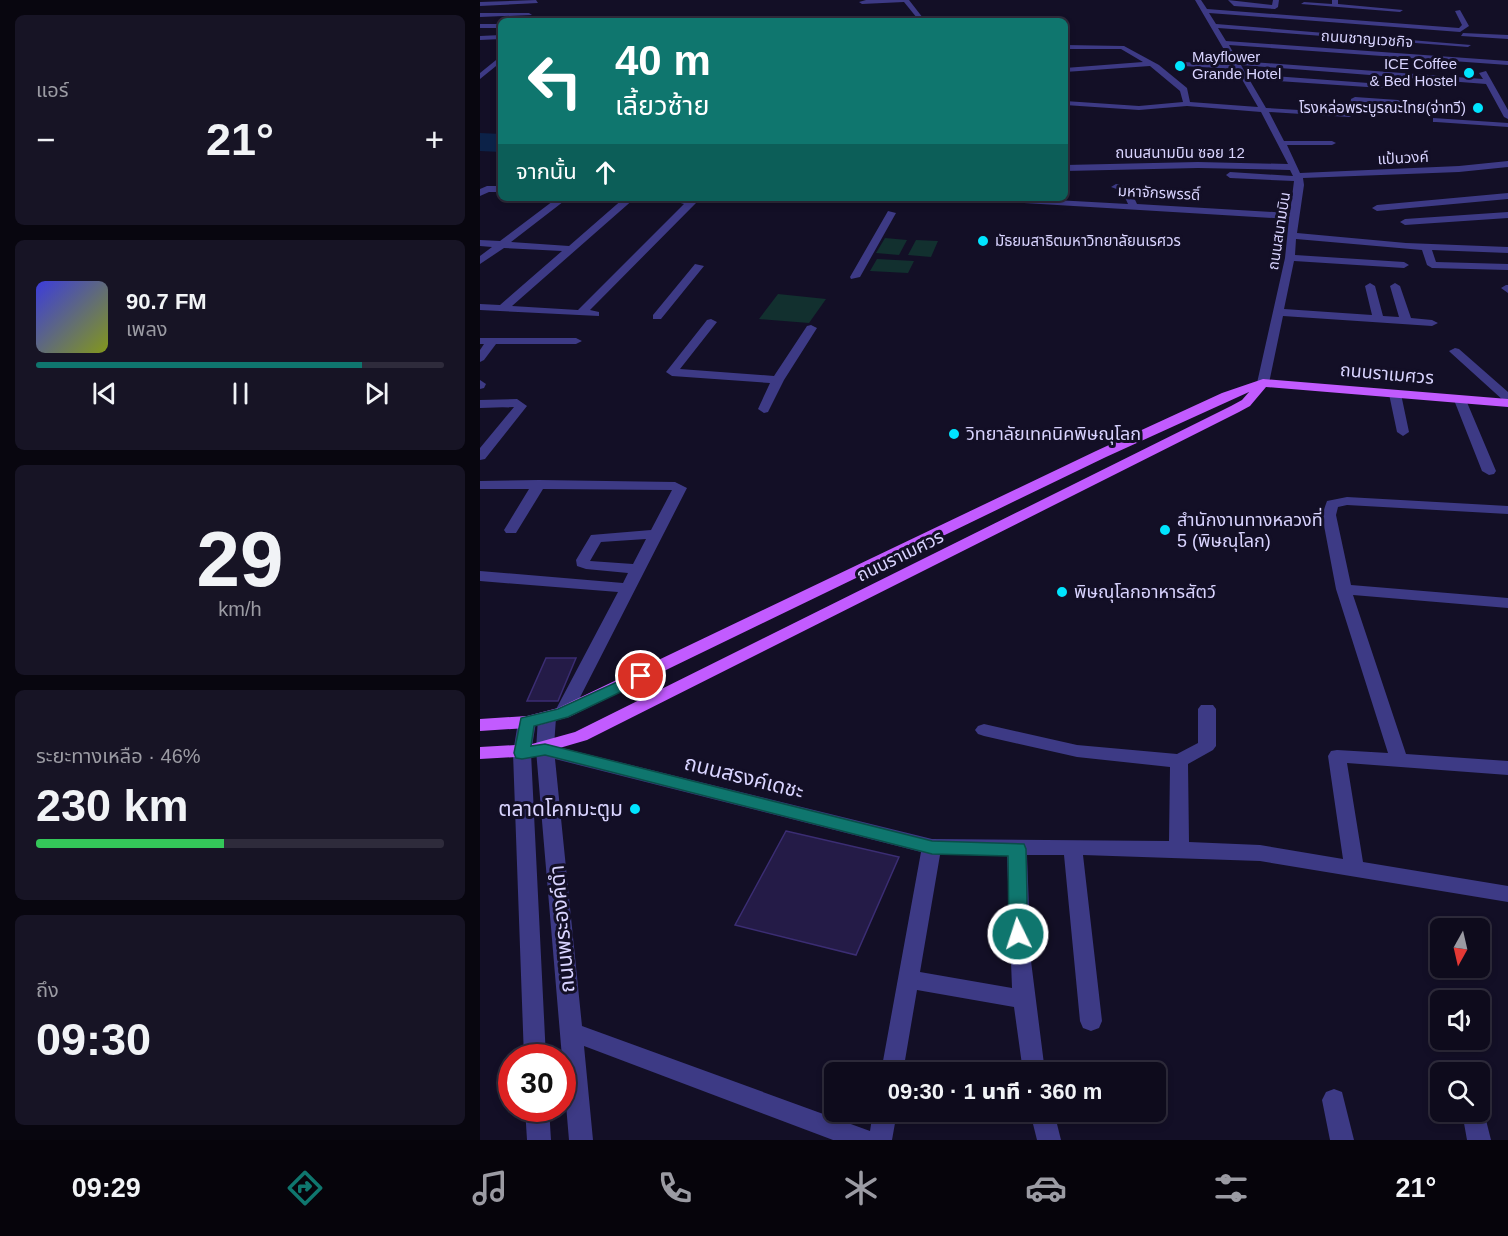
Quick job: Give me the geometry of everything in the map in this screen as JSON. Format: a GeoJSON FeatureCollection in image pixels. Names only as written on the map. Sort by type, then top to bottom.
{"type":"FeatureCollection","features":[{"type":"Feature","properties":{"kind":"main road","name":"ถนนราเมศวร"},"geometry":{"type":"LineString","coordinates":[[480,753],[522,753],[545,750],[581,736],[1246,403],[1263,383]]}},
{"type":"Feature","properties":{"kind":"main road","name":"ถนนราเมศวร"},"geometry":{"type":"LineString","coordinates":[[480,724],[526,722],[555,716],[1101,454],[1226,396],[1263,383],[1508,403]]}},
{"type":"Feature","properties":{"kind":"main road"},"geometry":{"type":"LineString","coordinates":[[1101,454],[1123,466]]}},
{"type":"Feature","properties":{"kind":"main road"},"geometry":{"type":"LineString","coordinates":[[677,659],[698,678]]}},
{"type":"Feature","properties":{"kind":"street"},"geometry":{"type":"LineString","coordinates":[[862,2],[906,0],[920,18]]}},
{"type":"Feature","properties":{"kind":"street","name":"ถนนสนามบิน"},"geometry":{"type":"LineString","coordinates":[[1198,0],[1264,110],[1297,174],[1300,193],[1294,216],[1290,258],[1263,383]]}},
{"type":"Feature","properties":{"kind":"street"},"geometry":{"type":"LineString","coordinates":[[1231,0],[1233,4],[1275,7],[1276,0]]}},
{"type":"Feature","properties":{"kind":"street"},"geometry":{"type":"LineString","coordinates":[[480,4],[537,1]]}},
{"type":"Feature","properties":{"kind":"street"},"geometry":{"type":"LineString","coordinates":[[480,15],[527,18],[537,1]]}},
{"type":"Feature","properties":{"kind":"street"},"geometry":{"type":"LineString","coordinates":[[1304,4],[1335,3],[1352,7],[1400,10]]}},
{"type":"Feature","properties":{"kind":"street"},"geometry":{"type":"LineString","coordinates":[[1254,15],[1260,6]]}},
{"type":"Feature","properties":{"kind":"street"},"geometry":{"type":"LineString","coordinates":[[1351,22],[1352,7]]}},
{"type":"Feature","properties":{"kind":"street"},"geometry":{"type":"LineString","coordinates":[[904,9],[915,9]]}},
{"type":"Feature","properties":{"kind":"street"},"geometry":{"type":"LineString","coordinates":[[1312,19],[1313,10]]}},
{"type":"Feature","properties":{"kind":"street"},"geometry":{"type":"LineString","coordinates":[[1204,11],[1461,32],[1505,40]]}},
{"type":"Feature","properties":{"kind":"street"},"geometry":{"type":"LineString","coordinates":[[1458,11],[1466,26],[1461,32]]}},
{"type":"Feature","properties":{"kind":"street"},"geometry":{"type":"LineString","coordinates":[[480,27],[498,26]]}},
{"type":"Feature","properties":{"kind":"street"},"geometry":{"type":"LineString","coordinates":[[1215,30],[1468,45]]}},
{"type":"Feature","properties":{"kind":"street"},"geometry":{"type":"LineString","coordinates":[[1461,32],[1487,82],[1504,102],[1508,117]]}},
{"type":"Feature","properties":{"kind":"street"},"geometry":{"type":"LineString","coordinates":[[480,38],[498,37]]}},
{"type":"Feature","properties":{"kind":"street"},"geometry":{"type":"LineString","coordinates":[[1331,38],[1398,47]]}},
{"type":"Feature","properties":{"kind":"street"},"geometry":{"type":"LineString","coordinates":[[1328,50],[1331,38]]}},
{"type":"Feature","properties":{"kind":"street","name":"ถนนชาญเวชกิจ"},"geometry":{"type":"LineString","coordinates":[[1223,43],[1508,63]]}},
{"type":"Feature","properties":{"kind":"street"},"geometry":{"type":"LineString","coordinates":[[1411,43],[1411,56]]}},
{"type":"Feature","properties":{"kind":"street"},"geometry":{"type":"LineString","coordinates":[[1068,47],[1120,46],[1151,64],[1184,90],[1187,104]]}},
{"type":"Feature","properties":{"kind":"street"},"geometry":{"type":"LineString","coordinates":[[1082,47],[1086,56]]}},
{"type":"Feature","properties":{"kind":"street"},"geometry":{"type":"LineString","coordinates":[[1363,85],[1366,53]]}},
{"type":"Feature","properties":{"kind":"street"},"geometry":{"type":"LineString","coordinates":[[480,63],[498,60]]}},
{"type":"Feature","properties":{"kind":"street"},"geometry":{"type":"LineString","coordinates":[[480,77],[498,61]]}},
{"type":"Feature","properties":{"kind":"street"},"geometry":{"type":"LineString","coordinates":[[1068,69],[1151,64]]}},
{"type":"Feature","properties":{"kind":"street"},"geometry":{"type":"LineString","coordinates":[[1183,64],[1313,64],[1428,69]]}},
{"type":"Feature","properties":{"kind":"street"},"geometry":{"type":"LineString","coordinates":[[1237,65],[1382,86]]}},
{"type":"Feature","properties":{"kind":"street"},"geometry":{"type":"LineString","coordinates":[[1364,68],[1443,69],[1487,82]]}},
{"type":"Feature","properties":{"kind":"street"},"geometry":{"type":"LineString","coordinates":[[1121,106],[1125,96]]}},
{"type":"Feature","properties":{"kind":"street"},"geometry":{"type":"LineString","coordinates":[[1068,104],[1147,107],[1187,104],[1349,115],[1354,113],[1357,98],[1398,102]]}},
{"type":"Feature","properties":{"kind":"street"},"geometry":{"type":"LineString","coordinates":[[1436,120],[1508,125]]}},
{"type":"Feature","properties":{"kind":"street"},"geometry":{"type":"LineString","coordinates":[[1281,143],[1332,143]]}},
{"type":"Feature","properties":{"kind":"street","name":"แป้นวงค์"},"geometry":{"type":"LineString","coordinates":[[1297,174],[1459,169],[1508,164]]}},
{"type":"Feature","properties":{"kind":"street","name":"ถนนสนามบิน ซอย 12"},"geometry":{"type":"LineString","coordinates":[[1068,168],[1198,165],[1297,174]]}},
{"type":"Feature","properties":{"kind":"street"},"geometry":{"type":"LineString","coordinates":[[1200,175],[1297,174]]}},
{"type":"Feature","properties":{"kind":"street"},"geometry":{"type":"LineString","coordinates":[[1116,187],[1126,189],[1134,207]]}},
{"type":"Feature","properties":{"kind":"street"},"geometry":{"type":"LineString","coordinates":[[480,193],[487,189],[498,189]]}},
{"type":"Feature","properties":{"kind":"street"},"geometry":{"type":"LineString","coordinates":[[1377,208],[1508,196]]}},
{"type":"Feature","properties":{"kind":"street"},"geometry":{"type":"LineString","coordinates":[[480,261],[558,201]]}},
{"type":"Feature","properties":{"kind":"street"},"geometry":{"type":"LineString","coordinates":[[503,308],[627,201]]}},
{"type":"Feature","properties":{"kind":"street"},"geometry":{"type":"LineString","coordinates":[[581,314],[691,203],[682,201]]}},
{"type":"Feature","properties":{"kind":"street","name":"มหาจักรพรรดิ์"},"geometry":{"type":"LineString","coordinates":[[1027,201],[1294,216]]}},
{"type":"Feature","properties":{"kind":"street"},"geometry":{"type":"LineString","coordinates":[[1499,208],[1508,214]]}},
{"type":"Feature","properties":{"kind":"street"},"geometry":{"type":"LineString","coordinates":[[855,277],[891,213]]}},
{"type":"Feature","properties":{"kind":"street"},"geometry":{"type":"LineString","coordinates":[[1405,222],[1508,214]]}},
{"type":"Feature","properties":{"kind":"street"},"geometry":{"type":"LineString","coordinates":[[1292,236],[1426,247],[1508,250]]}},
{"type":"Feature","properties":{"kind":"street"},"geometry":{"type":"LineString","coordinates":[[480,243],[572,249]]}},
{"type":"Feature","properties":{"kind":"street"},"geometry":{"type":"LineString","coordinates":[[1426,247],[1432,265],[1508,267]]}},
{"type":"Feature","properties":{"kind":"street"},"geometry":{"type":"LineString","coordinates":[[1290,258],[1404,265]]}},
{"type":"Feature","properties":{"kind":"street"},"geometry":{"type":"LineString","coordinates":[[657,317],[699,266]]}},
{"type":"Feature","properties":{"kind":"street"},"geometry":{"type":"LineString","coordinates":[[1395,285],[1406,321]]}},
{"type":"Feature","properties":{"kind":"street"},"geometry":{"type":"LineString","coordinates":[[1370,286],[1378,320]]}},
{"type":"Feature","properties":{"kind":"street"},"geometry":{"type":"LineString","coordinates":[[482,309],[503,308],[595,314]]}},
{"type":"Feature","properties":{"kind":"street"},"geometry":{"type":"LineString","coordinates":[[1278,312],[1432,323]]}},
{"type":"Feature","properties":{"kind":"street"},"geometry":{"type":"LineString","coordinates":[[711,322],[672,372],[778,380]]}},
{"type":"Feature","properties":{"kind":"street"},"geometry":{"type":"LineString","coordinates":[[764,409],[778,380],[811,328]]}},
{"type":"Feature","properties":{"kind":"street"},"geometry":{"type":"LineString","coordinates":[[480,341],[576,341]]}},
{"type":"Feature","properties":{"kind":"street"},"geometry":{"type":"LineString","coordinates":[[480,358],[493,341]]}},
{"type":"Feature","properties":{"kind":"street"},"geometry":{"type":"LineString","coordinates":[[1455,351],[1508,398]]}},
{"type":"Feature","properties":{"kind":"street"},"geometry":{"type":"LineString","coordinates":[[1395,394],[1403,432]]}},
{"type":"Feature","properties":{"kind":"street"},"geometry":{"type":"LineString","coordinates":[[1460,400],[1489,471]]}},
{"type":"Feature","properties":{"kind":"street"},"geometry":{"type":"LineString","coordinates":[[480,404],[517,404],[521,406],[480,456]]}},
{"type":"Feature","properties":{"kind":"street"},"geometry":{"type":"LineString","coordinates":[[512,530],[539,484]]}},
{"type":"Feature","properties":{"kind":"street"},"geometry":{"type":"LineString","coordinates":[[480,485],[675,486],[680,488],[638,569],[555,716]]}},
{"type":"Feature","properties":{"kind":"street"},"geometry":{"type":"LineString","coordinates":[[1399,761],[1344,589],[1329,514],[1332,504],[1347,501],[1508,510]]}},
{"type":"Feature","properties":{"kind":"street"},"geometry":{"type":"LineString","coordinates":[[638,569],[586,566],[582,563],[596,538],[656,534]]}},
{"type":"Feature","properties":{"kind":"street"},"geometry":{"type":"LineString","coordinates":[[480,576],[627,588]]}},
{"type":"Feature","properties":{"kind":"street"},"geometry":{"type":"LineString","coordinates":[[1344,589],[1508,603]]}},
{"type":"Feature","properties":{"kind":"street"},"geometry":{"type":"LineString","coordinates":[[984,730],[1077,751],[1179,761],[1206,746],[1207,709]]}},
{"type":"Feature","properties":{"kind":"street","name":"ถนนพระองค์ดำ"},"geometry":{"type":"LineString","coordinates":[[555,716],[545,750],[581,1140]]}},
{"type":"Feature","properties":{"kind":"street","name":"ถนนพระองค์ดำ"},"geometry":{"type":"LineString","coordinates":[[526,722],[522,753],[534,1044]]}},
{"type":"Feature","properties":{"kind":"street","name":"ถนนสรงค์เดชะ"},"geometry":{"type":"LineString","coordinates":[[545,750],[932,847],[1073,850],[1146,848],[1260,853],[1508,894]]}},
{"type":"Feature","properties":{"kind":"street"},"geometry":{"type":"LineString","coordinates":[[1354,870],[1336,756],[1508,768]]}},
{"type":"Feature","properties":{"kind":"street"},"geometry":{"type":"LineString","coordinates":[[1179,761],[1179,850]]}},
{"type":"Feature","properties":{"kind":"street"},"geometry":{"type":"LineString","coordinates":[[894,1062],[932,847]]}},
{"type":"Feature","properties":{"kind":"street"},"geometry":{"type":"LineString","coordinates":[[1017,849],[1016,913],[1033,1062]]}},
{"type":"Feature","properties":{"kind":"street"},"geometry":{"type":"LineString","coordinates":[[1073,850],[1091,1021]]}},
{"type":"Feature","properties":{"kind":"street"},"geometry":{"type":"LineString","coordinates":[[908,979],[1024,999]]}},
{"type":"Feature","properties":{"kind":"street"},"geometry":{"type":"LineString","coordinates":[[572,1032],[864,1140]]}},
{"type":"Feature","properties":{"kind":"street"},"geometry":{"type":"LineString","coordinates":[[1334,1100],[1342,1140]]}},
{"type":"Feature","properties":{"kind":"street"},"geometry":{"type":"LineString","coordinates":[[538,1122],[539,1140]]}},
{"type":"Feature","properties":{"kind":"street"},"geometry":{"type":"LineString","coordinates":[[880,1140],[883,1122]]}},
{"type":"Feature","properties":{"kind":"street"},"geometry":{"type":"LineString","coordinates":[[1044,1122],[1049,1140]]}},
{"type":"Feature","properties":{"kind":"street"},"geometry":{"type":"LineString","coordinates":[[1476,1122],[1479,1140]]}},
{"type":"Feature","properties":{"kind":"green space"},"geometry":{"type":"Polygon","coordinates":[[[885,238],[907,240],[899,255],[876,253],[885,238]]]}},
{"type":"Feature","properties":{"kind":"green space"},"geometry":{"type":"Polygon","coordinates":[[[916,240],[938,241],[931,257],[908,255],[916,240]]]}},
{"type":"Feature","properties":{"kind":"green space"},"geometry":{"type":"Polygon","coordinates":[[[877,259],[914,261],[908,273],[870,271],[877,259]]]}},
{"type":"Feature","properties":{"kind":"green space"},"geometry":{"type":"Polygon","coordinates":[[[778,294],[826,299],[809,323],[759,319],[778,294]]]}},
{"type":"Feature","properties":{"kind":"water"},"geometry":{"type":"Polygon","coordinates":[[[480,133],[498,134],[498,152],[480,151],[480,133]]]}},
{"type":"Feature","properties":{"kind":"building"},"geometry":{"type":"Polygon","coordinates":[[[546,658],[576,658],[558,701],[527,701],[546,658]]]}},
{"type":"Feature","properties":{"kind":"building"},"geometry":{"type":"Polygon","coordinates":[[[786,831],[899,857],[856,955],[735,925],[786,831]]]}},
{"type":"Feature","properties":{"kind":"place","name":"Mayflower Grande Hotel"},"geometry":{"type":"Point","coordinates":[1180,66]}},
{"type":"Feature","properties":{"kind":"place","name":"ICE Coffee & Bed Hostel"},"geometry":{"type":"Point","coordinates":[1469,73]}},
{"type":"Feature","properties":{"kind":"place","name":"โรงหล่อพระบูรณะไทย(จ่าทวี)"},"geometry":{"type":"Point","coordinates":[1478,108]}},
{"type":"Feature","properties":{"kind":"place","name":"มัธยมสาธิตมหาวิทยาลัยนเรศวร"},"geometry":{"type":"Point","coordinates":[983,241]}},
{"type":"Feature","properties":{"kind":"place","name":"วิทยาลัยเทคนิคพิษณุโลก"},"geometry":{"type":"Point","coordinates":[954,434]}},
{"type":"Feature","properties":{"kind":"place","name":"สำนักงานทางหลวงที่ 5 (พิษณุโลก)"},"geometry":{"type":"Point","coordinates":[1165,530]}},
{"type":"Feature","properties":{"kind":"place","name":"พิษณุโลกอาหารสัตว์"},"geometry":{"type":"Point","coordinates":[1062,592]}},
{"type":"Feature","properties":{"kind":"place","name":"ตลาดโคกมะตูม"},"geometry":{"type":"Point","coordinates":[635,809]}},
{"type":"Feature","properties":{"kind":"route"},"geometry":{"type":"LineString","coordinates":[[641,676],[563,713],[526,722],[522,753],[545,750],[932,847],[1017,849],[1018,934]]}}]}
